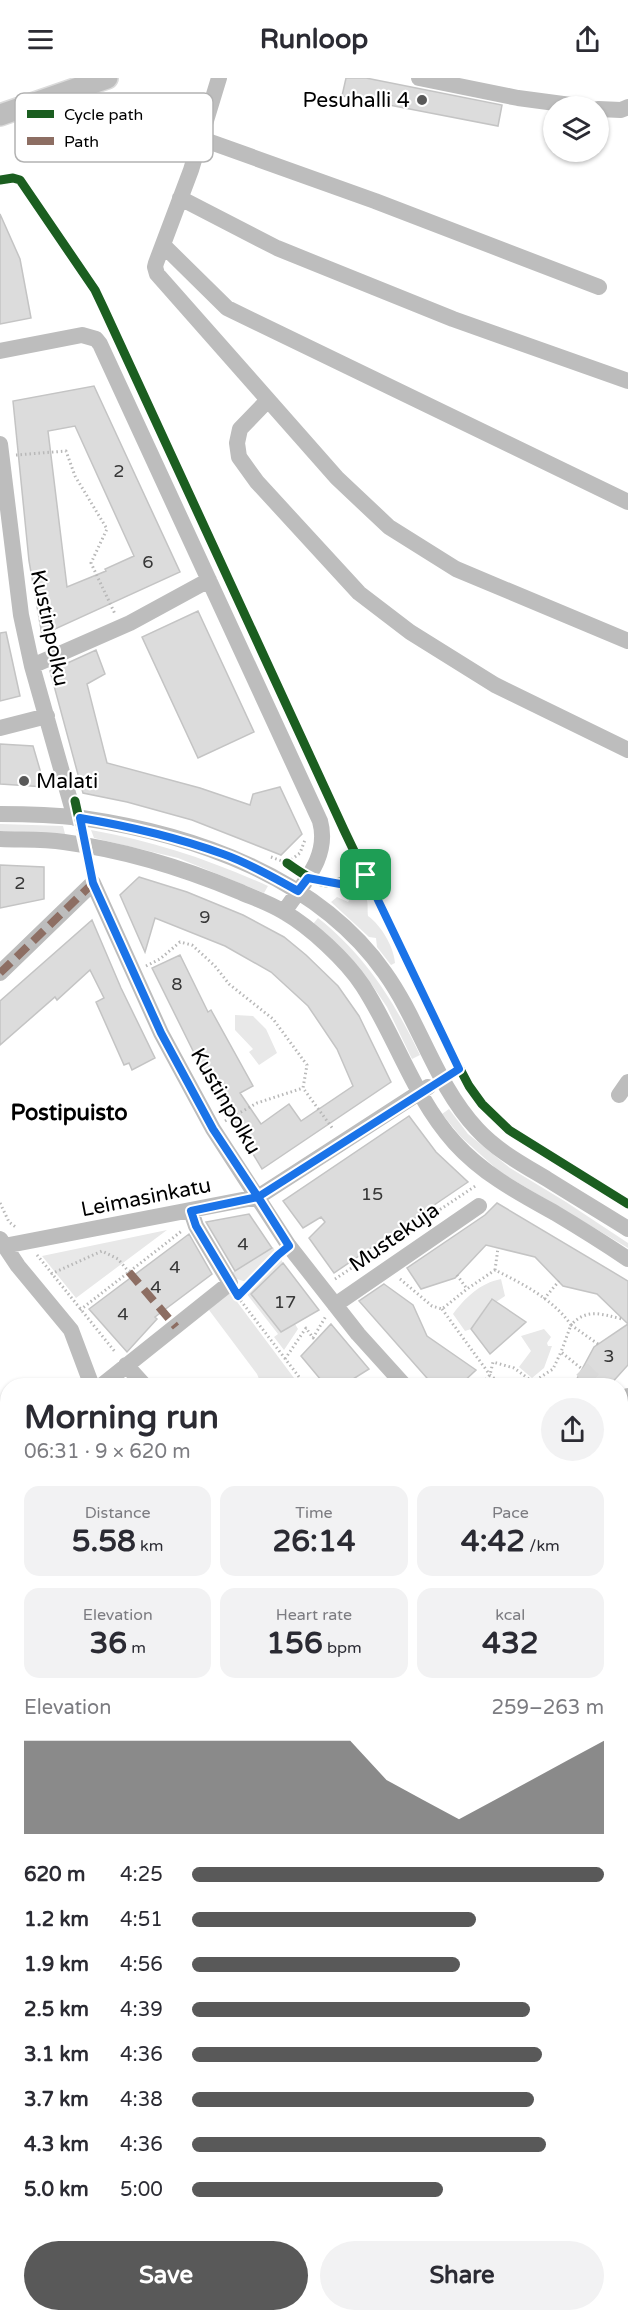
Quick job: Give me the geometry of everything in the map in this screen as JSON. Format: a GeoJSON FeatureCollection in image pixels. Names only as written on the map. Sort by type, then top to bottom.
{"type":"FeatureCollection","features":[{"type":"Feature","properties":{"kind":"main road"},"geometry":{"type":"LineString","coordinates":[[64,93],[107,78]]}},
{"type":"Feature","properties":{"kind":"street"},"geometry":{"type":"LineString","coordinates":[[213,98],[219,78]]}},
{"type":"Feature","properties":{"kind":"street"},"geometry":{"type":"LineString","coordinates":[[419,78],[543,101]]}},
{"type":"Feature","properties":{"kind":"street"},"geometry":{"type":"LineString","coordinates":[[609,110],[621,110],[628,107]]}},
{"type":"Feature","properties":{"kind":"street"},"geometry":{"type":"LineString","coordinates":[[213,143],[375,201],[599,287]]}},
{"type":"Feature","properties":{"kind":"street"},"geometry":{"type":"LineString","coordinates":[[193,162],[155,267],[157,274],[337,478],[388,527],[425,552],[456,569],[628,641]]}},
{"type":"Feature","properties":{"kind":"street"},"geometry":{"type":"LineString","coordinates":[[180,198],[277,248],[453,319],[628,381]]}},
{"type":"Feature","properties":{"kind":"street"},"geometry":{"type":"LineString","coordinates":[[163,245],[227,308],[628,502]]}},
{"type":"Feature","properties":{"kind":"street"},"geometry":{"type":"LineString","coordinates":[[0,351],[72,336],[89,336],[96,339],[103,351],[320,821],[321,854],[284,912]]}},
{"type":"Feature","properties":{"kind":"street"},"geometry":{"type":"LineString","coordinates":[[268,400],[240,429],[237,443],[238,457],[257,482],[359,593],[410,632],[495,685],[628,750]]}},
{"type":"Feature","properties":{"kind":"street","name":"Kustinpolku"},"geometry":{"type":"LineString","coordinates":[[1,451],[21,615],[32,666],[75,818]]}},
{"type":"Feature","properties":{"kind":"street"},"geometry":{"type":"LineString","coordinates":[[32,666],[121,627],[208,579]]}},
{"type":"Feature","properties":{"kind":"street"},"geometry":{"type":"LineString","coordinates":[[0,728],[47,716]]}},
{"type":"Feature","properties":{"kind":"street"},"geometry":{"type":"LineString","coordinates":[[0,814],[75,818],[120,824],[225,855],[303,884],[361,943],[384,971],[404,1001],[441,1079],[477,1130],[497,1147],[628,1229]]}},
{"type":"Feature","properties":{"kind":"street"},"geometry":{"type":"LineString","coordinates":[[0,839],[61,842],[146,859],[201,875],[284,912],[313,933],[362,984],[385,1023],[420,1092],[454,1143],[495,1179],[588,1232],[628,1259]]}},
{"type":"Feature","properties":{"kind":"street","name":"Kustinpolku"},"geometry":{"type":"LineString","coordinates":[[0,973],[93,883],[161,1033],[213,1129],[289,1246],[340,1301],[358,1334],[398,1378]]}},
{"type":"Feature","properties":{"kind":"street","name":"Leimasinkatu"},"geometry":{"type":"LineString","coordinates":[[2,1243],[27,1242],[193,1216],[258,1197],[441,1079]]}},
{"type":"Feature","properties":{"kind":"street","name":"Mustekuja"},"geometry":{"type":"LineString","coordinates":[[340,1301],[478,1206]]}},
{"type":"Feature","properties":{"kind":"street"},"geometry":{"type":"LineString","coordinates":[[111,1378],[234,1290],[193,1216]]}},
{"type":"Feature","properties":{"kind":"street"},"geometry":{"type":"LineString","coordinates":[[2,1243],[71,1330],[89,1378]]}},
{"type":"Feature","properties":{"kind":"street"},"geometry":{"type":"LineString","coordinates":[[126,1365],[138,1378]]}},
{"type":"Feature","properties":{"kind":"path"},"geometry":{"type":"LineString","coordinates":[[1,451],[66,451],[75,476],[107,529],[91,563],[121,627]]}},
{"type":"Feature","properties":{"kind":"path"},"geometry":{"type":"LineString","coordinates":[[287,863],[303,884]]}},
{"type":"Feature","properties":{"kind":"path"},"geometry":{"type":"LineString","coordinates":[[134,972],[160,960],[180,942],[192,945],[229,984],[273,1019],[307,1065],[303,1088],[342,1143]]}},
{"type":"Feature","properties":{"kind":"path"},"geometry":{"type":"LineString","coordinates":[[227,1129],[223,1122],[257,1103],[303,1088]]}},
{"type":"Feature","properties":{"kind":"path"},"geometry":{"type":"LineString","coordinates":[[285,1359],[306,1328],[313,1338],[340,1301],[333,1280],[480,1183]]}},
{"type":"Feature","properties":{"kind":"path"},"geometry":{"type":"LineString","coordinates":[[0,1203],[9,1222],[17,1228],[51,1274],[126,1365]]}},
{"type":"Feature","properties":{"kind":"path"},"geometry":{"type":"LineString","coordinates":[[80,1310],[129,1272],[193,1216]]}},
{"type":"Feature","properties":{"kind":"path"},"geometry":{"type":"LineString","coordinates":[[289,1246],[234,1290],[300,1378]]}},
{"type":"Feature","properties":{"kind":"path"},"geometry":{"type":"LineString","coordinates":[[442,1309],[495,1270],[498,1248]]}},
{"type":"Feature","properties":{"kind":"path"},"geometry":{"type":"LineString","coordinates":[[51,1274],[102,1251],[118,1259],[129,1272]]}},
{"type":"Feature","properties":{"kind":"path"},"geometry":{"type":"LineString","coordinates":[[388,1268],[432,1306],[442,1309],[494,1378]]}},
{"type":"Feature","properties":{"kind":"path"},"geometry":{"type":"LineString","coordinates":[[495,1270],[560,1310],[571,1325],[598,1344]]}},
{"type":"Feature","properties":{"kind":"path"},"geometry":{"type":"LineString","coordinates":[[457,1275],[467,1289]]}},
{"type":"Feature","properties":{"kind":"path"},"geometry":{"type":"LineString","coordinates":[[544,1299],[558,1281]]}},
{"type":"Feature","properties":{"kind":"path"},"geometry":{"type":"LineString","coordinates":[[539,1378],[554,1369],[571,1325],[580,1315],[597,1313],[622,1318]]}},
{"type":"Feature","properties":{"kind":"path"},"geometry":{"type":"LineString","coordinates":[[561,1352],[582,1369]]}},
{"type":"Feature","properties":{"kind":"path"},"geometry":{"type":"LineString","coordinates":[[487,1378],[490,1375],[493,1362],[514,1368],[528,1378]]}},
{"type":"Feature","properties":{"kind":"shaded area"},"geometry":{"type":"Polygon","coordinates":[[[0,824],[63,826],[65,834],[0,832],[0,824]]]}},
{"type":"Feature","properties":{"kind":"shaded area"},"geometry":{"type":"Polygon","coordinates":[[[91,830],[181,852],[268,886],[264,893],[178,858],[94,838],[91,830]]]}},
{"type":"Feature","properties":{"kind":"shaded area"},"geometry":{"type":"Polygon","coordinates":[[[359,890],[366,898],[368,916],[378,925],[389,943],[395,963],[391,965],[377,947],[376,938],[369,937],[331,902],[337,897],[348,902],[354,892],[359,890]]]}},
{"type":"Feature","properties":{"kind":"shaded area"},"geometry":{"type":"Polygon","coordinates":[[[318,918],[350,947],[377,980],[400,1016],[420,1055],[412,1059],[387,1007],[372,985],[313,924],[318,918]]]}},
{"type":"Feature","properties":{"kind":"shaded area"},"geometry":{"type":"Polygon","coordinates":[[[235,1015],[253,1016],[266,1029],[277,1053],[259,1065],[249,1052],[253,1049],[235,1030],[235,1015]]]}},
{"type":"Feature","properties":{"kind":"shaded area"},"geometry":{"type":"Polygon","coordinates":[[[449,1109],[468,1134],[510,1168],[628,1243],[628,1248],[500,1172],[461,1137],[442,1114],[449,1109]]]}},
{"type":"Feature","properties":{"kind":"shaded area"},"geometry":{"type":"Polygon","coordinates":[[[167,1230],[76,1298],[42,1256],[167,1230]]]}},
{"type":"Feature","properties":{"kind":"shaded area"},"geometry":{"type":"Polygon","coordinates":[[[273,1247],[275,1251],[247,1282],[233,1278],[230,1274],[273,1247]]]}},
{"type":"Feature","properties":{"kind":"shaded area"},"geometry":{"type":"Polygon","coordinates":[[[280,1257],[283,1263],[251,1294],[281,1332],[295,1324],[298,1329],[284,1350],[274,1337],[278,1334],[246,1293],[280,1257]]]}},
{"type":"Feature","properties":{"kind":"shaded area"},"geometry":{"type":"Polygon","coordinates":[[[501,1279],[505,1296],[496,1302],[491,1299],[471,1329],[465,1331],[453,1314],[474,1292],[486,1284],[501,1279]]]}},
{"type":"Feature","properties":{"kind":"shaded area"},"geometry":{"type":"Polygon","coordinates":[[[229,1291],[294,1378],[259,1378],[209,1310],[229,1291]]]}},
{"type":"Feature","properties":{"kind":"shaded area"},"geometry":{"type":"Polygon","coordinates":[[[544,1329],[551,1337],[547,1343],[548,1346],[552,1346],[544,1368],[532,1378],[519,1367],[531,1351],[521,1336],[544,1329]]]}},
{"type":"Feature","properties":{"kind":"building","name":"Pesuhalli 4"},"geometry":{"type":"Polygon","coordinates":[[[346,78],[366,78],[502,105],[498,126],[342,96],[346,78]]]}},
{"type":"Feature","properties":{"kind":"building"},"geometry":{"type":"Polygon","coordinates":[[[0,214],[20,259],[31,318],[0,324],[0,214]]]}},
{"type":"Feature","properties":{"kind":"building"},"geometry":{"type":"Polygon","coordinates":[[[94,386],[180,572],[42,635],[29,561],[13,401],[94,386]],[[75,426],[48,431],[67,587],[106,571],[105,569],[134,556],[75,426]]]}},
{"type":"Feature","properties":{"kind":"building"},"geometry":{"type":"Polygon","coordinates":[[[198,611],[254,732],[198,758],[142,637],[198,611]]]}},
{"type":"Feature","properties":{"kind":"building"},"geometry":{"type":"Polygon","coordinates":[[[6,632],[20,696],[0,701],[0,633],[6,632]]]}},
{"type":"Feature","properties":{"kind":"building"},"geometry":{"type":"Polygon","coordinates":[[[96,650],[105,674],[87,684],[107,763],[200,788],[250,805],[253,794],[280,787],[302,834],[281,855],[192,820],[127,802],[83,793],[50,671],[96,650]]]}},
{"type":"Feature","properties":{"kind":"building"},"geometry":{"type":"Polygon","coordinates":[[[0,744],[33,746],[45,787],[0,784],[0,744]]]}},
{"type":"Feature","properties":{"kind":"building"},"geometry":{"type":"Polygon","coordinates":[[[0,865],[44,867],[44,899],[0,908],[0,865]]]}},
{"type":"Feature","properties":{"kind":"building"},"geometry":{"type":"Polygon","coordinates":[[[139,877],[187,892],[243,915],[284,937],[338,986],[359,1016],[391,1082],[262,1169],[201,1067],[152,968],[180,955],[208,1012],[211,1010],[253,1086],[240,1093],[261,1124],[289,1104],[301,1121],[353,1086],[337,1049],[308,1006],[271,972],[225,946],[155,918],[145,952],[120,895],[139,877]]]}},
{"type":"Feature","properties":{"kind":"building"},"geometry":{"type":"Polygon","coordinates":[[[92,920],[121,988],[155,1058],[132,1070],[129,1063],[124,1065],[96,1002],[104,998],[90,970],[57,1000],[55,997],[0,1045],[0,1001],[92,920]]]}},
{"type":"Feature","properties":{"kind":"building"},"geometry":{"type":"Polygon","coordinates":[[[409,1116],[436,1152],[468,1182],[334,1273],[309,1238],[325,1222],[321,1217],[303,1228],[283,1201],[409,1116]]]}},
{"type":"Feature","properties":{"kind":"building"},"geometry":{"type":"Polygon","coordinates":[[[497,1203],[628,1281],[628,1324],[597,1294],[563,1286],[535,1257],[486,1245],[455,1278],[421,1289],[407,1268],[485,1215],[497,1203]]]}},
{"type":"Feature","properties":{"kind":"building"},"geometry":{"type":"Polygon","coordinates":[[[249,1214],[272,1248],[235,1271],[206,1222],[249,1214]]]}},
{"type":"Feature","properties":{"kind":"building"},"geometry":{"type":"Polygon","coordinates":[[[189,1234],[212,1274],[155,1317],[157,1319],[127,1352],[89,1309],[189,1234]]]}},
{"type":"Feature","properties":{"kind":"building"},"geometry":{"type":"Polygon","coordinates":[[[283,1263],[319,1310],[281,1332],[251,1294],[283,1263]]]}},
{"type":"Feature","properties":{"kind":"building"},"geometry":{"type":"Polygon","coordinates":[[[384,1284],[413,1305],[427,1336],[476,1370],[468,1378],[427,1378],[359,1301],[384,1284]]]}},
{"type":"Feature","properties":{"kind":"building"},"geometry":{"type":"Polygon","coordinates":[[[492,1299],[526,1322],[490,1354],[471,1329],[492,1299]]]}},
{"type":"Feature","properties":{"kind":"building"},"geometry":{"type":"Polygon","coordinates":[[[331,1324],[369,1369],[355,1378],[319,1378],[301,1356],[331,1324]]]}},
{"type":"Feature","properties":{"kind":"building"},"geometry":{"type":"Polygon","coordinates":[[[628,1324],[628,1365],[616,1378],[577,1378],[594,1347],[628,1324]]]}},
{"type":"Feature","properties":{"kind":"tunnel"},"geometry":{"type":"LineString","coordinates":[[582,1369],[591,1378]]}},
{"type":"Feature","properties":{"kind":"marked path"},"geometry":{"type":"LineString","coordinates":[[0,973],[93,883]]}},
{"type":"Feature","properties":{"kind":"marked path"},"geometry":{"type":"LineString","coordinates":[[129,1272],[176,1327]]}},
{"type":"Feature","properties":{"kind":"cycle path"},"geometry":{"type":"LineString","coordinates":[[0,180],[13,178],[20,180],[95,290],[344,830],[439,1029],[469,1086],[482,1104],[509,1130],[628,1204]]}},
{"type":"Feature","properties":{"kind":"cycle path"},"geometry":{"type":"LineString","coordinates":[[75,801],[93,883]]}},
{"type":"Feature","properties":{"kind":"cycle path"},"geometry":{"type":"LineString","coordinates":[[287,863],[308,876],[324,882],[342,882],[366,875]]}},
{"type":"Feature","properties":{"kind":"place","name":"Pesuhalli 4"},"geometry":{"type":"Point","coordinates":[422,100]}},
{"type":"Feature","properties":{"kind":"place","name":"Malati"},"geometry":{"type":"Point","coordinates":[24,781]}},
{"type":"Feature","properties":{"kind":"district","name":"Postipuisto"},"geometry":{"type":"Point","coordinates":[69,1112]}},
{"type":"Feature","properties":{"kind":"route"},"geometry":{"type":"LineString","coordinates":[[366,875],[340,884],[308,878],[298,891],[225,855],[120,824],[80,818],[93,883],[161,1033],[213,1129],[258,1197],[289,1246],[238,1296],[196,1226],[191,1211],[258,1197],[459,1069],[366,875]]}}]}
